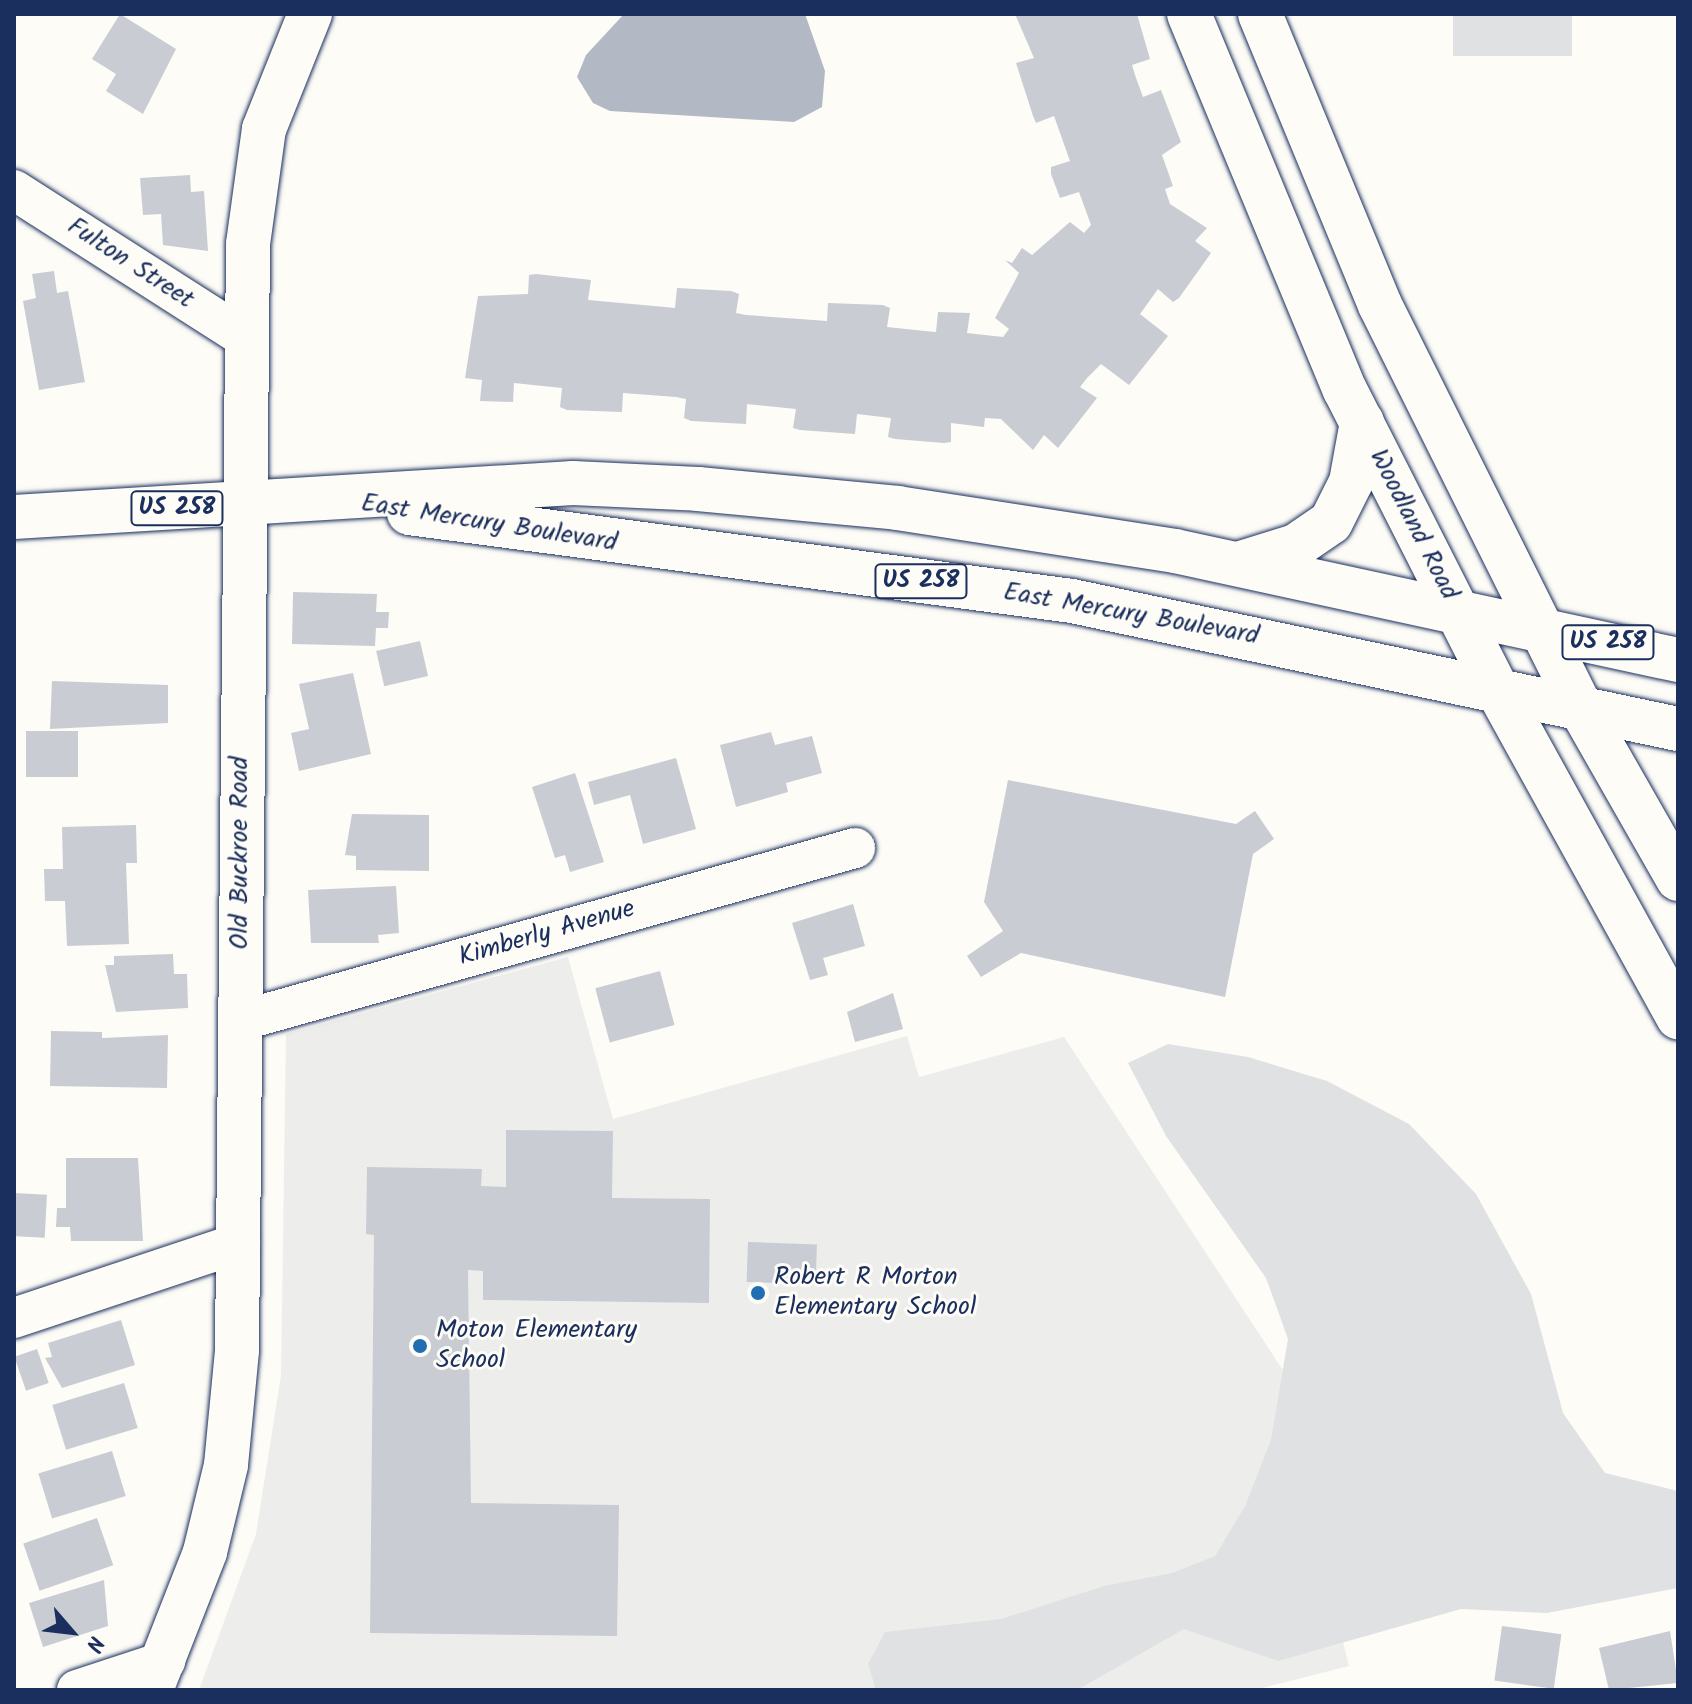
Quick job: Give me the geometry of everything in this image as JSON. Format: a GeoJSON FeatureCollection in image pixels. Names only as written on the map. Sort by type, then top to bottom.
{"type":"FeatureCollection","features":[{"type":"Feature","properties":{"kind":"main road","name":"Old Buckroe Road"},"geometry":{"type":"LineString","coordinates":[[158,1675],[226,1465],[240,1243],[243,505],[255,169],[281,74],[310,14]]}},
{"type":"Feature","properties":{"kind":"main road","name":"Woodland Road"},"geometry":{"type":"LineString","coordinates":[[1189,14],[1288,265],[1362,422],[1497,689],[1678,1017]]}},
{"type":"Feature","properties":{"kind":"main road"},"geometry":{"type":"LineString","coordinates":[[1260,14],[1380,305],[1580,707],[1678,879]]}},
{"type":"Feature","properties":{"kind":"main road"},"geometry":{"type":"LineString","coordinates":[[1237,564],[1296,546],[1331,522],[1351,482],[1362,422]]}},
{"type":"Feature","properties":{"kind":"main road","name":"East Mercury Boulevard"},"geometry":{"type":"LineString","coordinates":[[14,517],[340,502],[573,483],[698,489],[898,508],[1237,564],[1537,624],[1678,660]]}},
{"type":"Feature","properties":{"kind":"main road","name":"East Mercury Boulevard"},"geometry":{"type":"LineString","coordinates":[[340,502],[551,536],[1072,601],[1678,729]]}},
{"type":"Feature","properties":{"kind":"street","name":"Fulton Street"},"geometry":{"type":"LineString","coordinates":[[14,190],[247,339]]}},
{"type":"Feature","properties":{"kind":"street","name":"Kimberly Avenue"},"geometry":{"type":"LineString","coordinates":[[240,1021],[855,848]]}},
{"type":"Feature","properties":{"kind":"street"},"geometry":{"type":"LineString","coordinates":[[14,1318],[240,1243]]}},
{"type":"Feature","properties":{"kind":"street"},"geometry":{"type":"LineString","coordinates":[[77,1690],[158,1675]]}},
{"type":"Feature","properties":{"kind":"shaded area"},"geometry":{"type":"Polygon","coordinates":[[[624,14],[805,14],[825,71],[822,107],[794,122],[610,111],[593,103],[577,77],[586,55],[624,14]]]}},
{"type":"Feature","properties":{"kind":"shaded area"},"geometry":{"type":"Polygon","coordinates":[[[1453,14],[1572,14],[1572,56],[1453,56],[1453,14]]]}},
{"type":"Feature","properties":{"kind":"shaded area","name":"Robert R Morton Elementary School"},"geometry":{"type":"Polygon","coordinates":[[[568,957],[613,1119],[907,1036],[919,1077],[1064,1037],[1369,1501],[1312,1518],[1349,1666],[1254,1690],[199,1690],[256,1534],[281,1375],[286,1034],[568,957]]]}},
{"type":"Feature","properties":{"kind":"shaded area"},"geometry":{"type":"Polygon","coordinates":[[[1168,1044],[1248,1057],[1327,1081],[1409,1124],[1476,1194],[1531,1294],[1563,1413],[1605,1473],[1678,1491],[1678,1588],[1547,1613],[1461,1609],[1278,1661],[1184,1629],[1077,1690],[876,1690],[868,1664],[885,1632],[1001,1619],[1104,1586],[1172,1573],[1215,1556],[1245,1506],[1271,1440],[1288,1339],[1266,1278],[1166,1136],[1128,1063],[1168,1044]]]}},
{"type":"Feature","properties":{"kind":"building"},"geometry":{"type":"Polygon","coordinates":[[[120,14],[176,49],[143,114],[106,91],[116,74],[92,59],[120,14]]]}},
{"type":"Feature","properties":{"kind":"building"},"geometry":{"type":"Polygon","coordinates":[[[1015,14],[1137,14],[1150,59],[1132,65],[1135,75],[1143,97],[1161,90],[1181,142],[1162,155],[1173,186],[1165,189],[1170,204],[1207,228],[1195,241],[1211,253],[1179,298],[1173,302],[1158,289],[1140,314],[1168,336],[1129,385],[1101,364],[1087,378],[1080,387],[1097,398],[1058,448],[1044,435],[1033,450],[1001,419],[985,418],[984,427],[951,423],[951,442],[944,443],[888,437],[891,418],[857,414],[855,434],[800,430],[793,428],[796,409],[747,404],[746,424],[691,421],[684,418],[686,399],[676,397],[623,393],[622,412],[567,410],[560,407],[562,388],[514,383],[513,402],[480,401],[482,380],[465,378],[478,296],[528,294],[529,275],[536,274],[591,280],[588,300],[675,308],[677,288],[731,291],[739,294],[736,313],[746,315],[827,321],[828,303],[883,305],[890,308],[887,327],[936,332],[938,312],[970,313],[967,333],[1003,337],[1009,329],[995,318],[1019,273],[1005,260],[1012,263],[1022,248],[1032,255],[1070,222],[1084,233],[1091,225],[1079,192],[1060,198],[1051,174],[1051,167],[1070,161],[1054,116],[1036,123],[1033,116],[1016,63],[1034,58],[1015,14]]]}},
{"type":"Feature","properties":{"kind":"building"},"geometry":{"type":"Polygon","coordinates":[[[190,175],[191,192],[204,191],[208,251],[163,245],[161,214],[143,215],[140,178],[190,175]]]}},
{"type":"Feature","properties":{"kind":"building"},"geometry":{"type":"Polygon","coordinates":[[[54,271],[57,293],[68,291],[85,382],[39,390],[23,301],[36,298],[32,274],[54,271]]]}},
{"type":"Feature","properties":{"kind":"building"},"geometry":{"type":"Polygon","coordinates":[[[293,592],[377,594],[376,612],[389,612],[388,628],[376,628],[375,646],[292,644],[293,592]]]}},
{"type":"Feature","properties":{"kind":"building"},"geometry":{"type":"Polygon","coordinates":[[[420,641],[428,676],[384,686],[376,651],[420,641]]]}},
{"type":"Feature","properties":{"kind":"building"},"geometry":{"type":"Polygon","coordinates":[[[353,673],[371,754],[299,771],[291,733],[309,729],[299,684],[353,673]]]}},
{"type":"Feature","properties":{"kind":"building"},"geometry":{"type":"Polygon","coordinates":[[[52,681],[168,685],[168,723],[50,729],[52,681]]]}},
{"type":"Feature","properties":{"kind":"building"},"geometry":{"type":"Polygon","coordinates":[[[26,731],[78,731],[78,777],[26,777],[26,731]]]}},
{"type":"Feature","properties":{"kind":"building"},"geometry":{"type":"Polygon","coordinates":[[[771,732],[775,745],[812,736],[822,773],[786,783],[788,792],[736,807],[720,745],[771,732]]]}},
{"type":"Feature","properties":{"kind":"building"},"geometry":{"type":"Polygon","coordinates":[[[676,758],[696,829],[643,844],[630,795],[594,805],[588,782],[676,758]]]}},
{"type":"Feature","properties":{"kind":"building"},"geometry":{"type":"Polygon","coordinates":[[[575,773],[604,862],[570,872],[565,855],[555,858],[532,787],[575,773]]]}},
{"type":"Feature","properties":{"kind":"building"},"geometry":{"type":"Polygon","coordinates":[[[1008,780],[1236,824],[1255,811],[1274,839],[1253,854],[1225,997],[1021,953],[981,977],[967,956],[1003,931],[984,902],[1008,780]]]}},
{"type":"Feature","properties":{"kind":"building"},"geometry":{"type":"Polygon","coordinates":[[[352,814],[429,815],[429,871],[356,870],[356,856],[345,855],[352,814]]]}},
{"type":"Feature","properties":{"kind":"building"},"geometry":{"type":"Polygon","coordinates":[[[136,825],[137,863],[126,863],[129,944],[67,946],[65,901],[45,901],[44,869],[63,869],[62,827],[136,825]]]}},
{"type":"Feature","properties":{"kind":"building"},"geometry":{"type":"Polygon","coordinates":[[[396,886],[399,933],[378,935],[379,943],[311,943],[308,890],[396,886]]]}},
{"type":"Feature","properties":{"kind":"building"},"geometry":{"type":"Polygon","coordinates":[[[853,904],[865,946],[823,958],[828,975],[810,980],[792,923],[853,904]]]}},
{"type":"Feature","properties":{"kind":"building"},"geometry":{"type":"Polygon","coordinates":[[[173,954],[174,974],[187,974],[188,1008],[116,1012],[105,965],[114,965],[114,956],[173,954]]]}},
{"type":"Feature","properties":{"kind":"building"},"geometry":{"type":"Polygon","coordinates":[[[660,971],[674,1025],[610,1042],[595,988],[660,971]]]}},
{"type":"Feature","properties":{"kind":"building"},"geometry":{"type":"Polygon","coordinates":[[[893,993],[903,1029],[855,1042],[847,1012],[893,993]]]}},
{"type":"Feature","properties":{"kind":"building"},"geometry":{"type":"Polygon","coordinates":[[[51,1031],[102,1032],[102,1038],[168,1035],[167,1088],[50,1086],[51,1031]]]}},
{"type":"Feature","properties":{"kind":"building","name":"Moton Elementary School"},"geometry":{"type":"Polygon","coordinates":[[[506,1130],[613,1131],[612,1198],[710,1199],[709,1303],[483,1300],[483,1271],[468,1270],[471,1503],[619,1505],[617,1636],[370,1633],[374,1235],[366,1234],[367,1167],[482,1169],[481,1186],[506,1187],[506,1130]]]}},
{"type":"Feature","properties":{"kind":"building"},"geometry":{"type":"Polygon","coordinates":[[[66,1158],[138,1158],[143,1241],[71,1241],[70,1227],[56,1227],[57,1208],[66,1208],[66,1158]]]}},
{"type":"Feature","properties":{"kind":"building"},"geometry":{"type":"Polygon","coordinates":[[[14,1193],[47,1195],[45,1238],[14,1236],[14,1193]]]}},
{"type":"Feature","properties":{"kind":"building"},"geometry":{"type":"Polygon","coordinates":[[[748,1242],[817,1244],[816,1284],[747,1282],[748,1242]]]}},
{"type":"Feature","properties":{"kind":"building"},"geometry":{"type":"Polygon","coordinates":[[[121,1320],[135,1365],[62,1388],[45,1358],[52,1357],[48,1343],[121,1320]]]}},
{"type":"Feature","properties":{"kind":"building"},"geometry":{"type":"Polygon","coordinates":[[[37,1349],[49,1383],[26,1391],[14,1357],[37,1349]]]}},
{"type":"Feature","properties":{"kind":"building"},"geometry":{"type":"Polygon","coordinates":[[[124,1383],[138,1428],[66,1450],[52,1405],[124,1383]]]}},
{"type":"Feature","properties":{"kind":"building"},"geometry":{"type":"Polygon","coordinates":[[[112,1451],[126,1496],[52,1518],[38,1474],[112,1451]]]}},
{"type":"Feature","properties":{"kind":"building"},"geometry":{"type":"Polygon","coordinates":[[[97,1518],[113,1565],[40,1591],[23,1543],[97,1518]]]}},
{"type":"Feature","properties":{"kind":"building"},"geometry":{"type":"Polygon","coordinates":[[[104,1580],[108,1626],[43,1647],[29,1603],[104,1580]]]}},
{"type":"Feature","properties":{"kind":"building"},"geometry":{"type":"Polygon","coordinates":[[[1502,1626],[1561,1634],[1554,1689],[1494,1680],[1502,1626]]]}},
{"type":"Feature","properties":{"kind":"building"},"geometry":{"type":"Polygon","coordinates":[[[1670,1631],[1678,1683],[1609,1690],[1599,1648],[1670,1631]]]}},
{"type":"Feature","properties":{"kind":"place","name":"Robert R Morton Elementary School"},"geometry":{"type":"Point","coordinates":[758,1293]}},
{"type":"Feature","properties":{"kind":"place","name":"Moton Elementary School"},"geometry":{"type":"Point","coordinates":[420,1346]}}]}
